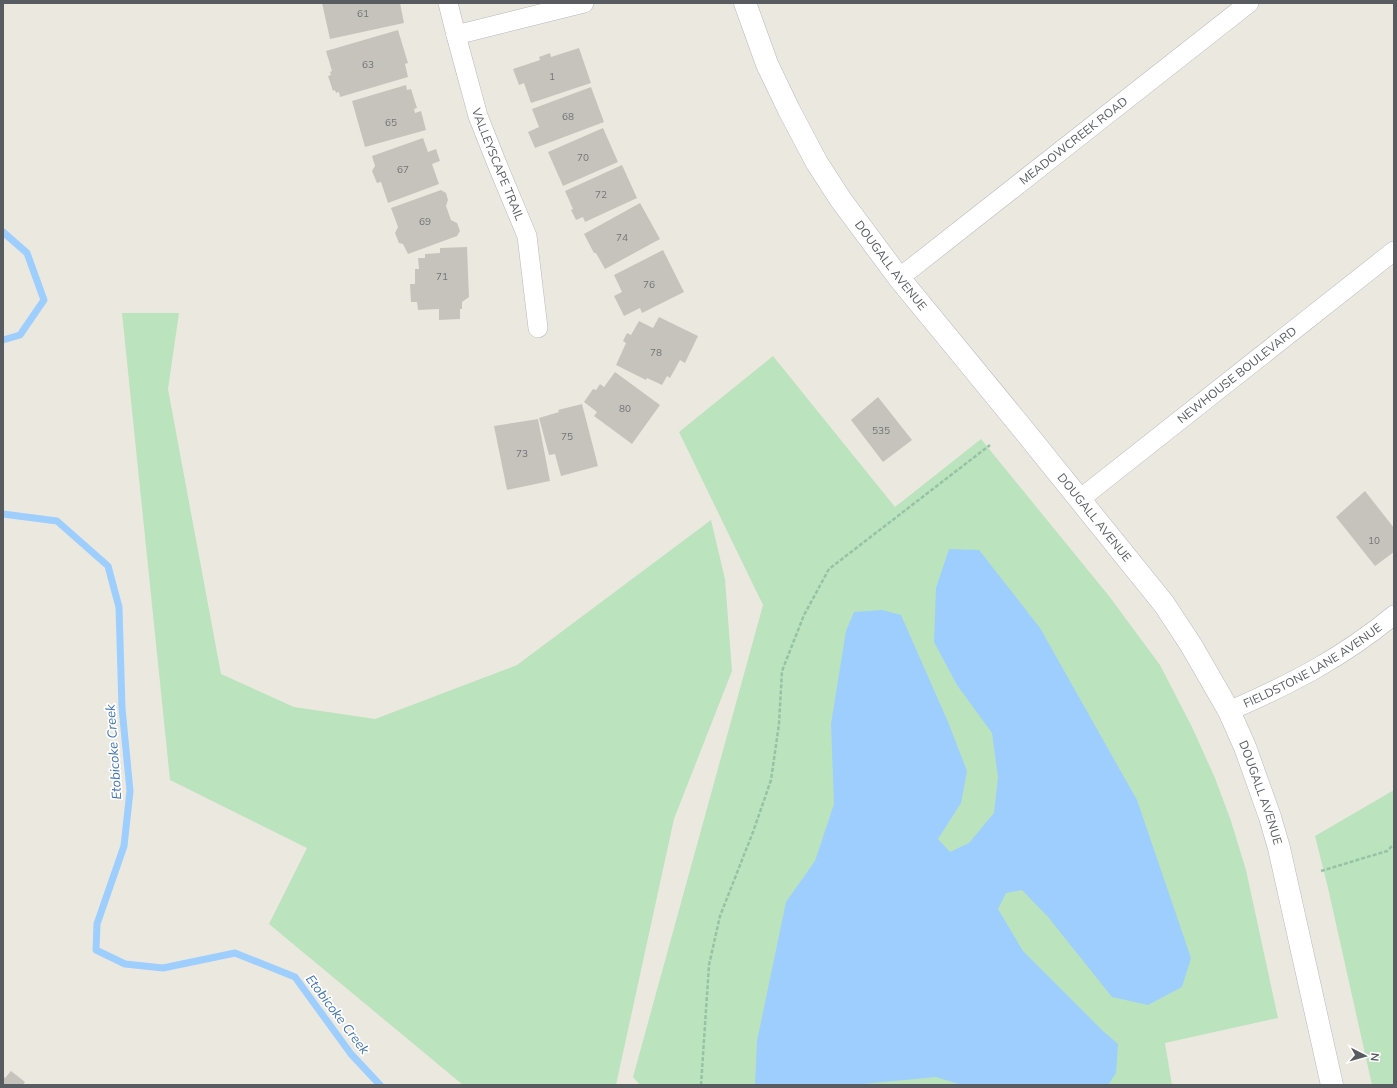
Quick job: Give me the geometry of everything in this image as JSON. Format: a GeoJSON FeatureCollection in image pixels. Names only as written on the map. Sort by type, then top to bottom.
{"type":"FeatureCollection","features":[{"type":"Feature","properties":{"kind":"street","name":"VALLEYSCAPE TRAIL"},"geometry":{"type":"LineString","coordinates":[[448,3],[478,116],[527,236],[538,328]]}},
{"type":"Feature","properties":{"kind":"street"},"geometry":{"type":"LineString","coordinates":[[456,35],[584,3]]}},
{"type":"Feature","properties":{"kind":"street","name":"DOUGALL AVENUE"},"geometry":{"type":"LineString","coordinates":[[745,3],[767,64],[789,110],[817,162],[841,200],[899,278],[1164,604],[1191,644],[1229,712],[1245,747],[1270,817],[1279,848],[1332,1085]]}},
{"type":"Feature","properties":{"kind":"street","name":"MEADOWCREEK ROAD"},"geometry":{"type":"LineString","coordinates":[[899,278],[1249,3]]}},
{"type":"Feature","properties":{"kind":"street","name":"NEWHOUSE BOULEVARD"},"geometry":{"type":"LineString","coordinates":[[1080,499],[1394,251]]}},
{"type":"Feature","properties":{"kind":"street","name":"FIELDSTONE LANE AVENUE"},"geometry":{"type":"LineString","coordinates":[[1229,712],[1316,670],[1341,655],[1394,615]]}},
{"type":"Feature","properties":{"kind":"path"},"geometry":{"type":"LineString","coordinates":[[701,1085],[709,965],[720,916],[753,832],[771,780],[779,724],[782,671],[804,615],[829,569],[990,445]]}},
{"type":"Feature","properties":{"kind":"path"},"geometry":{"type":"LineString","coordinates":[[1320,871],[1387,851],[1394,844]]}},
{"type":"Feature","properties":{"kind":"green space"},"geometry":{"type":"Polygon","coordinates":[[[122,313],[179,313],[168,389],[221,674],[294,707],[375,719],[517,665],[711,520],[725,579],[732,671],[674,819],[616,1085],[463,1085],[269,924],[307,848],[170,780],[122,313]]]}},
{"type":"Feature","properties":{"kind":"green space"},"geometry":{"type":"Polygon","coordinates":[[[773,356],[895,507],[981,439],[1109,596],[1160,665],[1192,727],[1215,778],[1231,821],[1246,870],[1278,1018],[1165,1043],[1172,1085],[640,1085],[633,1077],[763,605],[679,432],[773,356]]]}},
{"type":"Feature","properties":{"kind":"green space"},"geometry":{"type":"Polygon","coordinates":[[[1394,790],[1394,1085],[1372,1085],[1315,836],[1394,790]]]}},
{"type":"Feature","properties":{"kind":"water"},"geometry":{"type":"Polygon","coordinates":[[[949,549],[979,550],[1040,628],[1137,800],[1191,958],[1182,987],[1148,1005],[1112,997],[1048,917],[1022,890],[1006,893],[998,909],[1023,951],[1103,1031],[1118,1044],[1116,1073],[1108,1085],[962,1085],[936,1077],[852,1085],[755,1085],[757,1041],[786,902],[815,861],[834,804],[831,724],[846,631],[854,612],[882,610],[901,615],[948,722],[967,771],[961,803],[938,839],[950,852],[969,843],[994,813],[998,777],[992,733],[957,685],[934,642],[936,588],[949,549]]]}},
{"type":"Feature","properties":{"kind":"building"},"geometry":{"type":"Polygon","coordinates":[[[322,3],[400,3],[404,23],[330,39],[322,3]]]}},
{"type":"Feature","properties":{"kind":"building"},"geometry":{"type":"Polygon","coordinates":[[[398,30],[408,63],[405,64],[408,77],[340,97],[339,92],[336,93],[335,90],[333,91],[328,76],[331,75],[330,72],[332,71],[326,51],[398,30]]]}},
{"type":"Feature","properties":{"kind":"building"},"geometry":{"type":"Polygon","coordinates":[[[579,48],[591,83],[531,103],[524,83],[519,85],[513,69],[540,60],[539,57],[550,53],[551,57],[579,48]]]}},
{"type":"Feature","properties":{"kind":"building"},"geometry":{"type":"Polygon","coordinates":[[[406,85],[407,90],[411,89],[417,108],[414,109],[415,113],[421,111],[426,130],[365,147],[352,101],[406,85]]]}},
{"type":"Feature","properties":{"kind":"building"},"geometry":{"type":"Polygon","coordinates":[[[591,87],[604,122],[535,148],[528,132],[539,127],[532,109],[591,87]]]}},
{"type":"Feature","properties":{"kind":"building"},"geometry":{"type":"Polygon","coordinates":[[[603,128],[618,162],[563,186],[548,152],[603,128]]]}},
{"type":"Feature","properties":{"kind":"building"},"geometry":{"type":"Polygon","coordinates":[[[423,138],[428,152],[436,149],[440,161],[432,164],[439,184],[388,203],[381,182],[377,183],[372,171],[375,166],[372,156],[423,138]]]}},
{"type":"Feature","properties":{"kind":"building"},"geometry":{"type":"Polygon","coordinates":[[[622,165],[637,198],[585,222],[583,217],[576,220],[565,191],[622,165]]]}},
{"type":"Feature","properties":{"kind":"building"},"geometry":{"type":"Polygon","coordinates":[[[441,190],[446,193],[448,200],[446,206],[451,220],[457,223],[460,231],[457,236],[408,254],[403,244],[399,243],[395,233],[398,227],[391,208],[441,190]]]}},
{"type":"Feature","properties":{"kind":"building"},"geometry":{"type":"Polygon","coordinates":[[[640,203],[660,239],[605,269],[596,253],[594,253],[584,234],[640,203]]]}},
{"type":"Feature","properties":{"kind":"building"},"geometry":{"type":"Polygon","coordinates":[[[467,247],[469,297],[462,302],[460,319],[439,320],[439,309],[418,310],[417,302],[411,302],[410,284],[415,284],[415,269],[419,269],[418,258],[425,258],[425,254],[440,253],[440,248],[467,247]]]}},
{"type":"Feature","properties":{"kind":"building"},"geometry":{"type":"Polygon","coordinates":[[[663,250],[684,292],[642,313],[640,308],[624,316],[614,296],[622,292],[614,275],[663,250]]]}},
{"type":"Feature","properties":{"kind":"building"},"geometry":{"type":"Polygon","coordinates":[[[659,317],[698,336],[685,363],[680,360],[670,378],[667,376],[662,385],[647,378],[646,380],[616,365],[626,343],[623,341],[627,333],[631,335],[639,321],[653,328],[659,317]]]}},
{"type":"Feature","properties":{"kind":"building"},"geometry":{"type":"Polygon","coordinates":[[[615,372],[660,405],[632,444],[594,416],[597,412],[584,402],[593,389],[596,390],[600,384],[604,387],[615,372]]]}},
{"type":"Feature","properties":{"kind":"building"},"geometry":{"type":"Polygon","coordinates":[[[878,397],[912,440],[883,462],[851,420],[878,397]]]}},
{"type":"Feature","properties":{"kind":"building"},"geometry":{"type":"Polygon","coordinates":[[[582,404],[598,466],[561,476],[555,454],[549,455],[539,418],[559,412],[558,410],[582,404]]]}},
{"type":"Feature","properties":{"kind":"building"},"geometry":{"type":"Polygon","coordinates":[[[538,419],[550,481],[507,490],[494,426],[538,419]]]}},
{"type":"Feature","properties":{"kind":"building"},"geometry":{"type":"Polygon","coordinates":[[[1365,491],[1394,528],[1394,552],[1375,566],[1336,517],[1365,491]]]}},
{"type":"Feature","properties":{"kind":"building"},"geometry":{"type":"Polygon","coordinates":[[[11,1071],[25,1082],[23,1085],[3,1085],[3,1077],[5,1078],[11,1071]]]}},
{"type":"Feature","properties":{"kind":"waterway","name":"Etobicoke Creek"},"geometry":{"type":"LineString","coordinates":[[3,232],[27,253],[44,300],[20,335],[3,340]]}},
{"type":"Feature","properties":{"kind":"waterway","name":"Etobicoke Creek"},"geometry":{"type":"LineString","coordinates":[[3,514],[57,521],[108,566],[119,607],[122,708],[130,791],[124,846],[97,924],[96,950],[125,964],[163,968],[235,953],[295,977],[351,1054],[380,1085]]}}]}
